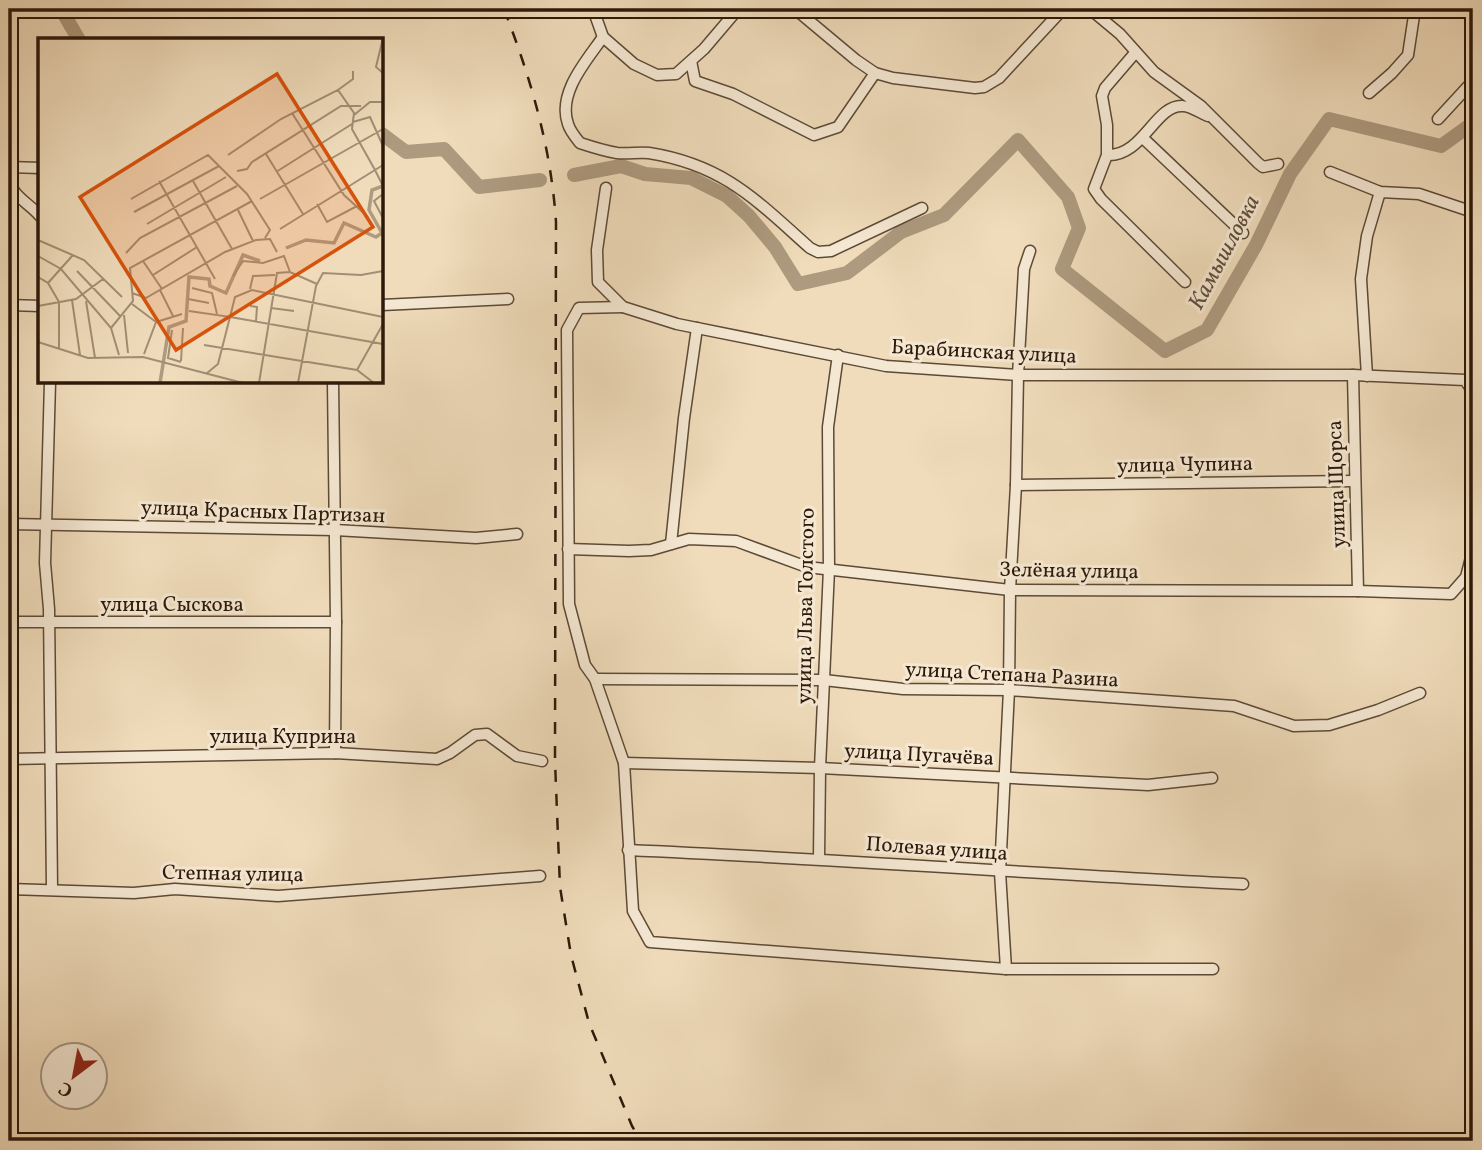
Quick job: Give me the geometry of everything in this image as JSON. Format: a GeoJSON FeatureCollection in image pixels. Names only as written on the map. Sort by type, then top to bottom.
{"type":"FeatureCollection","features":[{"type":"Feature","properties":{"kind":"street"},"geometry":{"type":"LineString","coordinates":[[593,9],[603,37],[634,64],[657,75],[676,75],[738,9]]}},
{"type":"Feature","properties":{"kind":"street"},"geometry":{"type":"LineString","coordinates":[[795,9],[875,73],[893,78],[975,88],[992,84],[1063,9]]}},
{"type":"Feature","properties":{"kind":"street"},"geometry":{"type":"LineString","coordinates":[[1090,9],[1120,34],[1154,72],[1182,91],[1212,117],[1258,163],[1263,167],[1278,164]]}},
{"type":"Feature","properties":{"kind":"street"},"geometry":{"type":"LineString","coordinates":[[1369,93],[1408,55],[1415,9]]}},
{"type":"Feature","properties":{"kind":"street"},"geometry":{"type":"LineString","coordinates":[[603,37],[572,84],[567,104],[567,124],[580,144],[616,153],[648,153],[697,165],[720,175],[741,188],[818,252],[831,251],[922,208]]}},
{"type":"Feature","properties":{"kind":"street"},"geometry":{"type":"LineString","coordinates":[[1135,53],[1105,88],[1102,96],[1108,125],[1107,155],[1094,189],[1185,282]]}},
{"type":"Feature","properties":{"kind":"street"},"geometry":{"type":"LineString","coordinates":[[691,61],[695,81],[733,94],[814,135],[838,127],[875,73]]}},
{"type":"Feature","properties":{"kind":"street"},"geometry":{"type":"LineString","coordinates":[[1438,120],[1473,81]]}},
{"type":"Feature","properties":{"kind":"street"},"geometry":{"type":"LineString","coordinates":[[1107,155],[1124,153],[1172,108],[1186,106],[1212,117]]}},
{"type":"Feature","properties":{"kind":"street"},"geometry":{"type":"LineString","coordinates":[[1143,138],[1243,233]]}},
{"type":"Feature","properties":{"kind":"street"},"geometry":{"type":"LineString","coordinates":[[9,167],[38,168]]}},
{"type":"Feature","properties":{"kind":"street"},"geometry":{"type":"LineString","coordinates":[[1330,172],[1380,192],[1419,194],[1473,212]]}},
{"type":"Feature","properties":{"kind":"street"},"geometry":{"type":"LineString","coordinates":[[9,182],[20,199],[38,214]]}},
{"type":"Feature","properties":{"kind":"street","name":"Барабинская улица"},"geometry":{"type":"LineString","coordinates":[[606,188],[597,250],[598,282],[623,307],[677,324],[886,366],[1018,375],[1353,375],[1465,380],[1473,392]]}},
{"type":"Feature","properties":{"kind":"street"},"geometry":{"type":"LineString","coordinates":[[1367,376],[1361,279],[1367,236],[1380,192]]}},
{"type":"Feature","properties":{"kind":"street"},"geometry":{"type":"LineString","coordinates":[[1006,969],[1000,872],[1009,690],[1018,375],[1024,269],[1030,251]]}},
{"type":"Feature","properties":{"kind":"street"},"geometry":{"type":"LineString","coordinates":[[383,305],[508,299]]}},
{"type":"Feature","properties":{"kind":"street"},"geometry":{"type":"LineString","coordinates":[[9,305],[38,306]]}},
{"type":"Feature","properties":{"kind":"street"},"geometry":{"type":"LineString","coordinates":[[623,307],[579,308],[568,330],[569,604],[585,665],[595,679],[624,763],[633,911],[650,942],[1006,969],[1213,969]]}},
{"type":"Feature","properties":{"kind":"street"},"geometry":{"type":"LineString","coordinates":[[671,544],[696,328]]}},
{"type":"Feature","properties":{"kind":"street","name":"улица Льва Толстого"},"geometry":{"type":"LineString","coordinates":[[819,858],[820,768],[829,569],[828,427],[838,355]]}},
{"type":"Feature","properties":{"kind":"street","name":"улица Щорса"},"geometry":{"type":"LineString","coordinates":[[1353,375],[1358,591]]}},
{"type":"Feature","properties":{"kind":"street"},"geometry":{"type":"LineString","coordinates":[[50,383],[45,563],[49,624],[51,889]]}},
{"type":"Feature","properties":{"kind":"street"},"geometry":{"type":"LineString","coordinates":[[333,383],[337,622],[335,753]]}},
{"type":"Feature","properties":{"kind":"street","name":"улица Чупина"},"geometry":{"type":"LineString","coordinates":[[1016,485],[1354,481]]}},
{"type":"Feature","properties":{"kind":"street","name":"улица Красных Партизан"},"geometry":{"type":"LineString","coordinates":[[9,524],[335,530],[476,538],[517,534]]}},
{"type":"Feature","properties":{"kind":"street","name":"Зелёная улица"},"geometry":{"type":"LineString","coordinates":[[568,549],[651,550],[689,539],[736,541],[807,567],[1010,590],[1358,591],[1451,594],[1466,577],[1473,550]]}},
{"type":"Feature","properties":{"kind":"street","name":"улица Сыскова"},"geometry":{"type":"LineString","coordinates":[[9,622],[337,622]]}},
{"type":"Feature","properties":{"kind":"street","name":"улица Степана Разина"},"geometry":{"type":"LineString","coordinates":[[595,679],[824,680],[903,689],[1009,690],[1234,706],[1294,726],[1329,725],[1378,710],[1420,693]]}},
{"type":"Feature","properties":{"kind":"street","name":"улица Куприна"},"geometry":{"type":"LineString","coordinates":[[9,759],[335,753],[437,759],[475,735],[487,734],[517,756],[542,761]]}},
{"type":"Feature","properties":{"kind":"street","name":"улица Пугачёва"},"geometry":{"type":"LineString","coordinates":[[624,763],[820,768],[1148,785],[1212,778]]}},
{"type":"Feature","properties":{"kind":"street","name":"Полевая улица"},"geometry":{"type":"LineString","coordinates":[[628,850],[819,858],[1000,872],[1242,884]]}},
{"type":"Feature","properties":{"kind":"street","name":"Степная улица"},"geometry":{"type":"LineString","coordinates":[[9,889],[134,893],[175,889],[278,896],[540,876]]}},
{"type":"Feature","properties":{"kind":"waterway","name":"Камышловка"},"geometry":{"type":"LineString","coordinates":[[61,9],[78,38]]}},
{"type":"Feature","properties":{"kind":"waterway","name":"Камышловка"},"geometry":{"type":"LineString","coordinates":[[574,175],[621,166],[645,174],[691,178],[727,196],[749,216],[775,247],[798,284],[847,273],[901,232],[944,215],[1018,140],[1068,197],[1079,228],[1062,269],[1165,351],[1207,330],[1256,245],[1290,174],[1329,119],[1441,146],[1473,123]]}},
{"type":"Feature","properties":{"kind":"waterway","name":"Камышловка"},"geometry":{"type":"LineString","coordinates":[[383,135],[406,152],[444,149],[479,187],[540,180]]}},
{"type":"Feature","properties":{"kind":"railway"},"geometry":{"type":"LineString","coordinates":[[504,9],[538,114],[550,167],[556,222],[555,761],[560,887],[571,955],[589,1023],[632,1126],[641,1141]]}}]}
